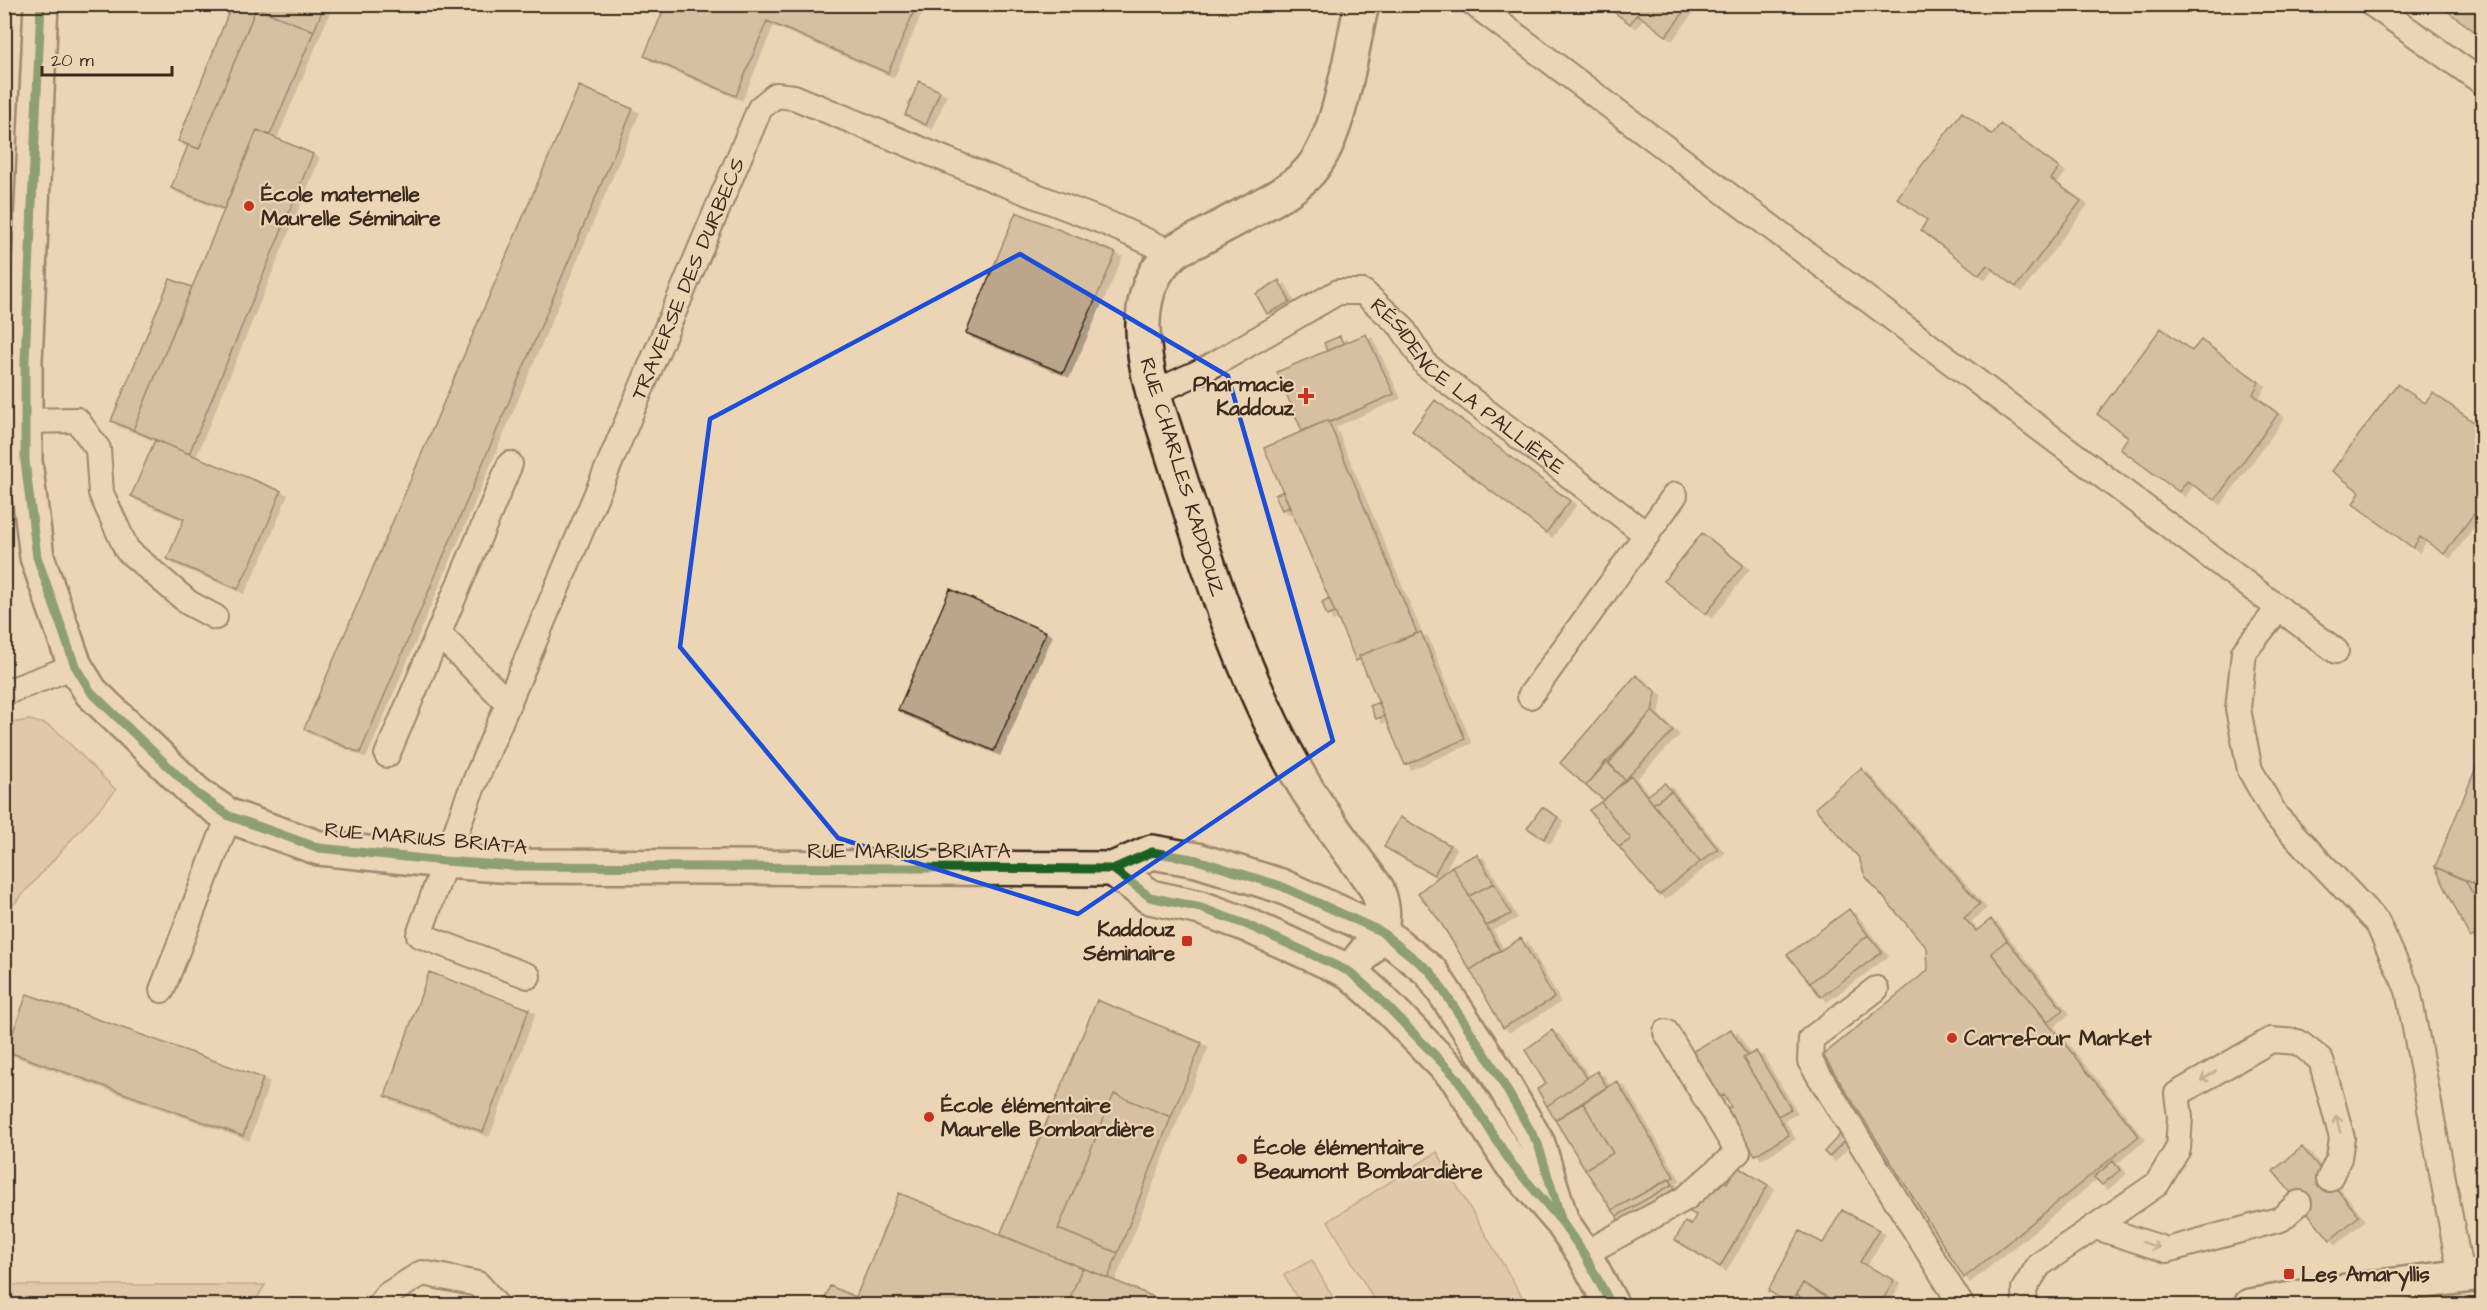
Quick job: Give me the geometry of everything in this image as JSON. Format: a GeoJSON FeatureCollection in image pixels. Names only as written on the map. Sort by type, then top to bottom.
{"type":"FeatureCollection","features":[{"type":"Feature","properties":{"kind":"street","name":"RUE MARIUS BRIATA"},"geometry":{"type":"LineString","coordinates":[[41,4],[25,421],[15,461],[37,556],[75,666],[91,692],[196,793],[230,816],[319,848],[444,861],[538,866],[1113,869],[1152,852],[1197,860],[1281,886],[1380,931]]}},
{"type":"Feature","properties":{"kind":"street","name":"RUE CHARLES KADDOUZ"},"geometry":{"type":"LineString","coordinates":[[1362,4],[1337,114],[1326,146],[1307,175],[1277,197],[1173,253],[1152,277],[1146,300],[1142,333],[1145,363],[1153,393],[1215,585],[1253,683],[1299,777],[1377,889],[1383,905],[1384,921],[1380,931]]}},
{"type":"Feature","properties":{"kind":"street"},"geometry":{"type":"LineString","coordinates":[[1113,869],[1150,897],[1202,908],[1245,924],[1350,972],[1378,997],[1457,1078],[1511,1163],[1562,1222],[1584,1254],[1612,1305]]}},
{"type":"Feature","properties":{"kind":"street"},"geometry":{"type":"LineString","coordinates":[[1350,972],[1380,931],[1431,972],[1493,1065],[1538,1144],[1562,1222]]}},
{"type":"Feature","properties":{"kind":"street"},"geometry":{"type":"LineString","coordinates":[[2250,1305],[2315,1294],[2472,1275]]}},
{"type":"Feature","properties":{"kind":"lane"},"geometry":{"type":"LineString","coordinates":[[1474,4],[2336,651]]}},
{"type":"Feature","properties":{"kind":"lane"},"geometry":{"type":"LineString","coordinates":[[2372,4],[2482,82]]}},
{"type":"Feature","properties":{"kind":"lane","name":"TRAVERSE DES DURBECS"},"geometry":{"type":"LineString","coordinates":[[528,976],[418,935],[444,861],[508,703],[760,108],[776,95],[794,97],[995,180],[1109,224],[1173,253]]}},
{"type":"Feature","properties":{"kind":"lane","name":"RÉSIDENCE LA PALLIÈRE"},"geometry":{"type":"LineString","coordinates":[[1153,393],[1206,369],[1338,292],[1363,292],[1401,326],[1426,365],[1647,535]]}},
{"type":"Feature","properties":{"kind":"lane"},"geometry":{"type":"LineString","coordinates":[[25,421],[77,420],[98,449],[101,493],[127,550],[189,603],[215,617]]}},
{"type":"Feature","properties":{"kind":"lane"},"geometry":{"type":"LineString","coordinates":[[387,755],[510,464]]}},
{"type":"Feature","properties":{"kind":"lane"},"geometry":{"type":"LineString","coordinates":[[1530,696],[1675,495]]}},
{"type":"Feature","properties":{"kind":"lane"},"geometry":{"type":"LineString","coordinates":[[2279,608],[2244,652],[2238,709],[2250,770],[2276,816],[2377,922],[2409,990],[2472,1275]]}},
{"type":"Feature","properties":{"kind":"lane"},"geometry":{"type":"LineString","coordinates":[[439,634],[508,703]]}},
{"type":"Feature","properties":{"kind":"lane"},"geometry":{"type":"LineString","coordinates":[[4,693],[75,666]]}},
{"type":"Feature","properties":{"kind":"lane"},"geometry":{"type":"LineString","coordinates":[[162,990],[230,816]]}},
{"type":"Feature","properties":{"kind":"lane"},"geometry":{"type":"LineString","coordinates":[[1876,989],[1810,1039],[1810,1061],[1962,1305]]}},
{"type":"Feature","properties":{"kind":"lane"},"geometry":{"type":"LineString","coordinates":[[1584,1254],[1686,1198],[1738,1152],[1666,1032]]}},
{"type":"Feature","properties":{"kind":"lane"},"geometry":{"type":"LineString","coordinates":[[2025,1305],[2024,1289],[2039,1265],[2157,1184],[2178,1149],[2180,1117],[2177,1094],[2271,1040],[2298,1042],[2321,1060],[2342,1138],[2339,1158],[2329,1179]]}},
{"type":"Feature","properties":{"kind":"lane"},"geometry":{"type":"LineString","coordinates":[[2096,1227],[2167,1250],[2281,1219],[2299,1203]]}},
{"type":"Feature","properties":{"kind":"lane"},"geometry":{"type":"LineString","coordinates":[[379,1305],[387,1295],[422,1273],[478,1284],[497,1305]]}},
{"type":"Feature","properties":{"kind":"highlighted area"},"geometry":{"type":"Polygon","coordinates":[[[1020,254],[1228,376],[1333,741],[1078,914],[838,838],[680,647],[710,419],[1020,254]]]}},
{"type":"Feature","properties":{"kind":"shaded area"},"geometry":{"type":"Polygon","coordinates":[[[29,720],[45,724],[56,730],[116,790],[5,914],[5,724],[29,720]]]}},
{"type":"Feature","properties":{"kind":"shaded area"},"geometry":{"type":"Polygon","coordinates":[[[1437,1152],[1527,1305],[1377,1305],[1328,1221],[1437,1152]]]}},
{"type":"Feature","properties":{"kind":"shaded area"},"geometry":{"type":"Polygon","coordinates":[[[1312,1260],[1337,1305],[1301,1305],[1284,1275],[1312,1260]]]}},
{"type":"Feature","properties":{"kind":"shaded area"},"geometry":{"type":"Polygon","coordinates":[[[5,1285],[265,1285],[253,1305],[5,1306],[5,1285]]]}},
{"type":"Feature","properties":{"kind":"building"},"geometry":{"type":"Polygon","coordinates":[[[232,4],[248,4],[256,8],[199,149],[178,141],[232,4]]]}},
{"type":"Feature","properties":{"kind":"building"},"geometry":{"type":"Polygon","coordinates":[[[257,4],[325,4],[314,31],[256,8],[257,4]]]}},
{"type":"Feature","properties":{"kind":"building"},"geometry":{"type":"Polygon","coordinates":[[[666,4],[917,4],[888,73],[767,21],[736,96],[644,56],[666,4]]]}},
{"type":"Feature","properties":{"kind":"building"},"geometry":{"type":"Polygon","coordinates":[[[1603,4],[1690,4],[1666,36],[1637,14],[1630,24],[1603,4]]]}},
{"type":"Feature","properties":{"kind":"building"},"geometry":{"type":"Polygon","coordinates":[[[2438,4],[2482,4],[2482,37],[2438,4]]]}},
{"type":"Feature","properties":{"kind":"building"},"geometry":{"type":"Polygon","coordinates":[[[256,8],[314,31],[270,135],[257,130],[224,209],[171,188],[188,145],[199,149],[256,8]]]}},
{"type":"Feature","properties":{"kind":"building"},"geometry":{"type":"Polygon","coordinates":[[[919,81],[940,91],[926,125],[905,115],[919,81]]]}},
{"type":"Feature","properties":{"kind":"building"},"geometry":{"type":"Polygon","coordinates":[[[579,86],[633,109],[360,753],[304,729],[579,86]]]}},
{"type":"Feature","properties":{"kind":"building"},"geometry":{"type":"Polygon","coordinates":[[[1962,112],[1992,135],[2000,124],[2059,168],[2051,179],[2081,201],[2016,287],[1987,265],[1979,275],[1921,230],[1927,220],[1897,198],[1962,112]]]}},
{"type":"Feature","properties":{"kind":"building"},"geometry":{"type":"Polygon","coordinates":[[[257,130],[313,154],[189,454],[133,430],[257,130]]]}},
{"type":"Feature","properties":{"kind":"building"},"geometry":{"type":"Polygon","coordinates":[[[1016,212],[1116,253],[1063,373],[966,333],[1016,212]]]}},
{"type":"Feature","properties":{"kind":"building"},"geometry":{"type":"Polygon","coordinates":[[[170,279],[192,287],[133,430],[111,421],[170,279]]]}},
{"type":"Feature","properties":{"kind":"building"},"geometry":{"type":"Polygon","coordinates":[[[1279,280],[1290,302],[1267,314],[1256,294],[1279,280]]]}},
{"type":"Feature","properties":{"kind":"building"},"geometry":{"type":"Polygon","coordinates":[[[2161,328],[2192,351],[2201,340],[2259,382],[2253,394],[2278,414],[2215,500],[2187,481],[2179,492],[2120,449],[2128,437],[2097,414],[2161,328]]]}},
{"type":"Feature","properties":{"kind":"building"},"geometry":{"type":"Polygon","coordinates":[[[1366,334],[1394,394],[1328,423],[1328,420],[1302,431],[1277,372],[1366,334]]]}},
{"type":"Feature","properties":{"kind":"building"},"geometry":{"type":"Polygon","coordinates":[[[1340,336],[1343,344],[1327,351],[1324,343],[1340,336]]]}},
{"type":"Feature","properties":{"kind":"building"},"geometry":{"type":"Polygon","coordinates":[[[2397,384],[2425,403],[2433,393],[2482,428],[2482,503],[2444,554],[2420,537],[2413,548],[2353,504],[2360,492],[2332,471],[2397,384]]]}},
{"type":"Feature","properties":{"kind":"building"},"geometry":{"type":"Polygon","coordinates":[[[1435,400],[1570,501],[1546,533],[1412,431],[1435,400]]]}},
{"type":"Feature","properties":{"kind":"building"},"geometry":{"type":"Polygon","coordinates":[[[1328,420],[1417,633],[1359,656],[1360,659],[1356,661],[1264,448],[1328,420]]]}},
{"type":"Feature","properties":{"kind":"building"},"geometry":{"type":"Polygon","coordinates":[[[155,440],[281,491],[258,548],[238,589],[167,559],[184,519],[131,496],[155,440]]]}},
{"type":"Feature","properties":{"kind":"building"},"geometry":{"type":"Polygon","coordinates":[[[1283,491],[1290,507],[1282,510],[1275,495],[1283,491]]]}},
{"type":"Feature","properties":{"kind":"building"},"geometry":{"type":"Polygon","coordinates":[[[1702,533],[1743,565],[1706,614],[1664,581],[1702,533]]]}},
{"type":"Feature","properties":{"kind":"building"},"geometry":{"type":"Polygon","coordinates":[[[950,589],[1046,632],[994,751],[898,710],[950,589]]]}},
{"type":"Feature","properties":{"kind":"building"},"geometry":{"type":"Polygon","coordinates":[[[1329,598],[1335,613],[1327,616],[1322,602],[1329,598]]]}},
{"type":"Feature","properties":{"kind":"building"},"geometry":{"type":"Polygon","coordinates":[[[1421,632],[1465,739],[1405,765],[1359,656],[1421,632]]]}},
{"type":"Feature","properties":{"kind":"building"},"geometry":{"type":"Polygon","coordinates":[[[1636,675],[1656,692],[1652,711],[1586,786],[1560,763],[1636,675]]]}},
{"type":"Feature","properties":{"kind":"building"},"geometry":{"type":"Polygon","coordinates":[[[1379,702],[1384,716],[1376,719],[1370,706],[1379,702]]]}},
{"type":"Feature","properties":{"kind":"building"},"geometry":{"type":"Polygon","coordinates":[[[1652,711],[1673,731],[1625,780],[1609,763],[1652,711]]]}},
{"type":"Feature","properties":{"kind":"building"},"geometry":{"type":"Polygon","coordinates":[[[2482,753],[2482,887],[2435,867],[2482,753]]]}},
{"type":"Feature","properties":{"kind":"building"},"geometry":{"type":"Polygon","coordinates":[[[1606,761],[1625,780],[1604,800],[1586,786],[1606,761]]]}},
{"type":"Feature","properties":{"kind":"building","name":"Carrefour Market"},"geometry":{"type":"Polygon","coordinates":[[[1861,768],[1980,904],[1964,918],[1976,931],[1991,919],[2007,940],[1991,953],[2139,1136],[1964,1278],[1823,1055],[1928,970],[1927,948],[1865,876],[1859,858],[1815,808],[1861,768]]]}},
{"type":"Feature","properties":{"kind":"building"},"geometry":{"type":"Polygon","coordinates":[[[1631,776],[1700,862],[1659,895],[1619,847],[1631,839],[1601,802],[1631,776]]]}},
{"type":"Feature","properties":{"kind":"building"},"geometry":{"type":"Polygon","coordinates":[[[1665,783],[1671,791],[1653,804],[1647,796],[1665,783]]]}},
{"type":"Feature","properties":{"kind":"building"},"geometry":{"type":"Polygon","coordinates":[[[1671,791],[1718,849],[1700,862],[1653,804],[1671,791]]]}},
{"type":"Feature","properties":{"kind":"building"},"geometry":{"type":"Polygon","coordinates":[[[1601,802],[1631,839],[1619,847],[1589,810],[1601,802]]]}},
{"type":"Feature","properties":{"kind":"building"},"geometry":{"type":"Polygon","coordinates":[[[1542,807],[1558,817],[1544,839],[1527,828],[1542,807]]]}},
{"type":"Feature","properties":{"kind":"building"},"geometry":{"type":"Polygon","coordinates":[[[1400,817],[1450,845],[1434,875],[1384,847],[1400,817]]]}},
{"type":"Feature","properties":{"kind":"building"},"geometry":{"type":"Polygon","coordinates":[[[1477,854],[1494,883],[1469,896],[1452,866],[1477,854]]]}},
{"type":"Feature","properties":{"kind":"building"},"geometry":{"type":"Polygon","coordinates":[[[1452,866],[1500,950],[1470,970],[1439,920],[1418,893],[1452,866]]]}},
{"type":"Feature","properties":{"kind":"building"},"geometry":{"type":"Polygon","coordinates":[[[2435,867],[2465,880],[2482,910],[2482,931],[2470,938],[2435,867]]]}},
{"type":"Feature","properties":{"kind":"building"},"geometry":{"type":"Polygon","coordinates":[[[1494,883],[1511,914],[1486,926],[1469,896],[1494,883]]]}},
{"type":"Feature","properties":{"kind":"building"},"geometry":{"type":"Polygon","coordinates":[[[1849,909],[1868,935],[1810,983],[1787,955],[1849,909]]]}},
{"type":"Feature","properties":{"kind":"building"},"geometry":{"type":"Polygon","coordinates":[[[1868,935],[1882,952],[1821,997],[1810,983],[1868,935]]]}},
{"type":"Feature","properties":{"kind":"building"},"geometry":{"type":"Polygon","coordinates":[[[1521,938],[1554,998],[1503,1028],[1470,970],[1521,938]]]}},
{"type":"Feature","properties":{"kind":"building"},"geometry":{"type":"Polygon","coordinates":[[[2007,940],[2063,1010],[2048,1022],[1991,953],[2007,940]]]}},
{"type":"Feature","properties":{"kind":"building"},"geometry":{"type":"Polygon","coordinates":[[[429,972],[529,1009],[483,1132],[385,1096],[429,972]]]}},
{"type":"Feature","properties":{"kind":"building"},"geometry":{"type":"Polygon","coordinates":[[[27,994],[263,1078],[243,1136],[6,1051],[27,994]]]}},
{"type":"Feature","properties":{"kind":"building"},"geometry":{"type":"Polygon","coordinates":[[[1097,1000],[1202,1043],[1171,1117],[1114,1094],[1058,1229],[1118,1253],[1108,1278],[1000,1235],[1097,1000]]]}},
{"type":"Feature","properties":{"kind":"building"},"geometry":{"type":"Polygon","coordinates":[[[1731,1029],[1747,1056],[1743,1058],[1789,1135],[1755,1155],[1727,1109],[1731,1107],[1724,1095],[1717,1098],[1690,1053],[1731,1029]]]}},
{"type":"Feature","properties":{"kind":"building"},"geometry":{"type":"Polygon","coordinates":[[[1552,1030],[1587,1078],[1547,1106],[1537,1089],[1546,1084],[1525,1050],[1552,1030]]]}},
{"type":"Feature","properties":{"kind":"building"},"geometry":{"type":"Polygon","coordinates":[[[1756,1051],[1791,1109],[1778,1116],[1743,1058],[1756,1051]]]}},
{"type":"Feature","properties":{"kind":"building"},"geometry":{"type":"Polygon","coordinates":[[[1597,1071],[1607,1087],[1555,1120],[1547,1106],[1597,1071]]]}},
{"type":"Feature","properties":{"kind":"building"},"geometry":{"type":"Polygon","coordinates":[[[1617,1081],[1674,1177],[1612,1210],[1585,1169],[1613,1153],[1583,1103],[1617,1081]]]}},
{"type":"Feature","properties":{"kind":"building"},"geometry":{"type":"Polygon","coordinates":[[[1114,1094],[1171,1117],[1118,1253],[1058,1229],[1114,1094]]]}},
{"type":"Feature","properties":{"kind":"building"},"geometry":{"type":"Polygon","coordinates":[[[1583,1103],[1613,1153],[1585,1169],[1555,1120],[1583,1103]]]}},
{"type":"Feature","properties":{"kind":"building"},"geometry":{"type":"Polygon","coordinates":[[[1843,1131],[1847,1138],[1829,1157],[1824,1152],[1843,1131]]]}},
{"type":"Feature","properties":{"kind":"building"},"geometry":{"type":"Polygon","coordinates":[[[2302,1147],[2359,1216],[2330,1240],[2273,1171],[2302,1147]]]}},
{"type":"Feature","properties":{"kind":"building"},"geometry":{"type":"Polygon","coordinates":[[[2113,1161],[2120,1170],[2102,1185],[2094,1177],[2113,1161]]]}},
{"type":"Feature","properties":{"kind":"building"},"geometry":{"type":"Polygon","coordinates":[[[1737,1166],[1768,1185],[1720,1267],[1675,1240],[1685,1222],[1691,1225],[1696,1215],[1690,1212],[1702,1192],[1707,1196],[1719,1178],[1727,1183],[1737,1166]]]}},
{"type":"Feature","properties":{"kind":"building"},"geometry":{"type":"Polygon","coordinates":[[[1669,1179],[1673,1184],[1617,1216],[1612,1210],[1669,1179]]]}},
{"type":"Feature","properties":{"kind":"building"},"geometry":{"type":"Polygon","coordinates":[[[1673,1184],[1675,1190],[1618,1222],[1617,1216],[1673,1184]]]}},
{"type":"Feature","properties":{"kind":"building"},"geometry":{"type":"Polygon","coordinates":[[[899,1193],[1082,1268],[1067,1306],[874,1306],[856,1297],[899,1193]]]}},
{"type":"Feature","properties":{"kind":"building"},"geometry":{"type":"Polygon","coordinates":[[[1842,1210],[1879,1230],[1860,1262],[1894,1280],[1884,1298],[1837,1303],[1803,1283],[1791,1304],[1768,1291],[1800,1231],[1823,1243],[1842,1210]]]}},
{"type":"Feature","properties":{"kind":"building"},"geometry":{"type":"Polygon","coordinates":[[[1082,1268],[1108,1278],[1176,1306],[1067,1306],[1082,1268]]]}},
{"type":"Feature","properties":{"kind":"building"},"geometry":{"type":"Polygon","coordinates":[[[1803,1283],[1826,1297],[1822,1306],[1816,1306],[1797,1295],[1803,1283]]]}},
{"type":"Feature","properties":{"kind":"building"},"geometry":{"type":"Polygon","coordinates":[[[830,1286],[856,1297],[874,1306],[822,1306],[830,1286]]]}},
{"type":"Feature","properties":{"kind":"cycle path"},"geometry":{"type":"LineString","coordinates":[[41,4],[25,361],[25,461],[37,557],[75,666],[91,692],[196,793],[229,816],[319,848],[444,861],[514,866],[1113,869],[1152,852],[1197,860],[1281,886],[1380,931],[1431,972],[1493,1066],[1538,1144],[1562,1222]]}},
{"type":"Feature","properties":{"kind":"cycle path"},"geometry":{"type":"LineString","coordinates":[[1113,869],[1150,897],[1201,908],[1245,924],[1350,972],[1378,997],[1457,1078],[1511,1163],[1562,1222],[1584,1254],[1612,1306]]}},
{"type":"Feature","properties":{"kind":"place","name":"École maternelle Maurelle Séminaire"},"geometry":{"type":"Point","coordinates":[249,206]}},
{"type":"Feature","properties":{"kind":"place","name":"Pharmacie Kaddouz"},"geometry":{"type":"Point","coordinates":[1306,396]}},
{"type":"Feature","properties":{"kind":"place","name":"Kaddouz Séminaire"},"geometry":{"type":"Point","coordinates":[1187,941]}},
{"type":"Feature","properties":{"kind":"place","name":"Carrefour Market"},"geometry":{"type":"Point","coordinates":[1952,1038]}},
{"type":"Feature","properties":{"kind":"place","name":"École élémentaire Maurelle Bombardière"},"geometry":{"type":"Point","coordinates":[929,1117]}},
{"type":"Feature","properties":{"kind":"place","name":"École élémentaire Beaumont Bombardière"},"geometry":{"type":"Point","coordinates":[1242,1159]}},
{"type":"Feature","properties":{"kind":"place","name":"Les Amaryllis"},"geometry":{"type":"Point","coordinates":[2289,1274]}}]}
